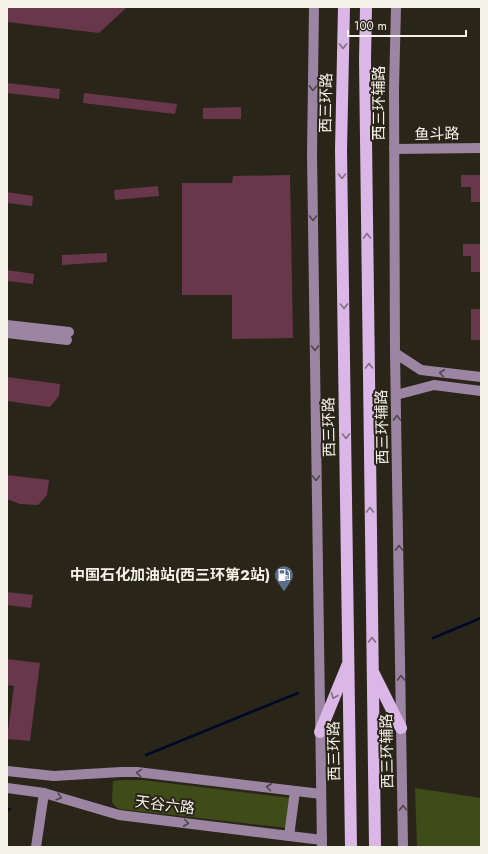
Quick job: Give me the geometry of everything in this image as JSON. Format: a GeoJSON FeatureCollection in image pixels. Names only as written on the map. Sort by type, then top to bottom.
{"type":"FeatureCollection","features":[{"type":"Feature","properties":{"kind":"highway","name":"西三环路"},"geometry":{"type":"LineString","coordinates":[[344,7],[341,150],[351,847]]}},
{"type":"Feature","properties":{"kind":"highway"},"geometry":{"type":"LineString","coordinates":[[366,7],[365,60],[375,847]]}},
{"type":"Feature","properties":{"kind":"highway"},"geometry":{"type":"LineString","coordinates":[[320,732],[349,661]]}},
{"type":"Feature","properties":{"kind":"highway"},"geometry":{"type":"LineString","coordinates":[[372,671],[401,728]]}},
{"type":"Feature","properties":{"kind":"main road"},"geometry":{"type":"LineString","coordinates":[[314,7],[312,154],[322,844]]}},
{"type":"Feature","properties":{"kind":"main road","name":"西三环辅路"},"geometry":{"type":"LineString","coordinates":[[396,7],[394,89],[396,395],[403,847]]}},
{"type":"Feature","properties":{"kind":"main road","name":"鱼斗路"},"geometry":{"type":"LineString","coordinates":[[394,149],[481,148]]}},
{"type":"Feature","properties":{"kind":"main road"},"geometry":{"type":"LineString","coordinates":[[7,325],[68,336],[7,333]]}},
{"type":"Feature","properties":{"kind":"main road"},"geometry":{"type":"LineString","coordinates":[[396,353],[422,370],[481,377]]}},
{"type":"Feature","properties":{"kind":"main road"},"geometry":{"type":"LineString","coordinates":[[396,395],[434,385],[481,391]]}},
{"type":"Feature","properties":{"kind":"main road","name":"天谷六路"},"geometry":{"type":"LineString","coordinates":[[7,771],[54,776],[137,772],[321,794]]}},
{"type":"Feature","properties":{"kind":"main road","name":"天谷六路"},"geometry":{"type":"LineString","coordinates":[[7,788],[44,792],[119,814],[289,836],[322,844]]}},
{"type":"Feature","properties":{"kind":"main road"},"geometry":{"type":"LineString","coordinates":[[289,836],[295,790]]}},
{"type":"Feature","properties":{"kind":"main road"},"geometry":{"type":"LineString","coordinates":[[36,847],[44,792]]}},
{"type":"Feature","properties":{"kind":"green space"},"geometry":{"type":"Polygon","coordinates":[[[142,780],[291,798],[288,828],[119,809],[112,802],[113,781],[142,780]]]}},
{"type":"Feature","properties":{"kind":"green space"},"geometry":{"type":"Polygon","coordinates":[[[415,788],[481,798],[481,847],[417,847],[415,788]]]}},
{"type":"Feature","properties":{"kind":"building"},"geometry":{"type":"Polygon","coordinates":[[[7,7],[127,7],[99,33],[7,22],[7,7]]]}},
{"type":"Feature","properties":{"kind":"building"},"geometry":{"type":"Polygon","coordinates":[[[7,83],[60,89],[59,99],[7,93],[7,83]]]}},
{"type":"Feature","properties":{"kind":"building"},"geometry":{"type":"Polygon","coordinates":[[[84,93],[177,104],[175,114],[83,103],[84,93]]]}},
{"type":"Feature","properties":{"kind":"building"},"geometry":{"type":"Polygon","coordinates":[[[241,107],[241,119],[203,119],[203,108],[241,107]]]}},
{"type":"Feature","properties":{"kind":"building"},"geometry":{"type":"Polygon","coordinates":[[[290,175],[293,338],[232,339],[232,295],[182,295],[182,183],[232,183],[233,176],[290,175]]]}},
{"type":"Feature","properties":{"kind":"building"},"geometry":{"type":"Polygon","coordinates":[[[461,175],[481,175],[481,202],[471,202],[471,187],[461,187],[461,175]]]}},
{"type":"Feature","properties":{"kind":"building"},"geometry":{"type":"Polygon","coordinates":[[[158,186],[159,196],[115,200],[114,190],[158,186]]]}},
{"type":"Feature","properties":{"kind":"building"},"geometry":{"type":"Polygon","coordinates":[[[7,192],[33,196],[32,206],[7,203],[7,192]]]}},
{"type":"Feature","properties":{"kind":"building"},"geometry":{"type":"Polygon","coordinates":[[[463,244],[481,244],[481,272],[471,272],[471,256],[463,256],[463,244]]]}},
{"type":"Feature","properties":{"kind":"building"},"geometry":{"type":"Polygon","coordinates":[[[107,253],[107,262],[62,265],[62,255],[107,253]]]}},
{"type":"Feature","properties":{"kind":"building"},"geometry":{"type":"Polygon","coordinates":[[[7,270],[34,274],[33,284],[7,281],[7,270]]]}},
{"type":"Feature","properties":{"kind":"building"},"geometry":{"type":"Polygon","coordinates":[[[471,309],[481,309],[481,340],[471,340],[471,309]]]}},
{"type":"Feature","properties":{"kind":"building"},"geometry":{"type":"Polygon","coordinates":[[[7,377],[60,384],[59,396],[50,407],[7,401],[7,377]]]}},
{"type":"Feature","properties":{"kind":"building"},"geometry":{"type":"Polygon","coordinates":[[[7,475],[49,480],[47,495],[38,505],[20,504],[7,499],[7,475]]]}},
{"type":"Feature","properties":{"kind":"building"},"geometry":{"type":"Polygon","coordinates":[[[7,592],[33,595],[31,608],[7,605],[7,592]]]}},
{"type":"Feature","properties":{"kind":"building"},"geometry":{"type":"Polygon","coordinates":[[[7,659],[40,663],[30,741],[7,739],[14,686],[7,685],[7,659]]]}},
{"type":"Feature","properties":{"kind":"waterway"},"geometry":{"type":"LineString","coordinates":[[433,638],[481,618]]}},
{"type":"Feature","properties":{"kind":"waterway"},"geometry":{"type":"LineString","coordinates":[[146,755],[298,693]]}},
{"type":"Feature","properties":{"kind":"place","name":"中国石化加油站(西三环第2站)"},"geometry":{"type":"Point","coordinates":[284,592]}}]}
